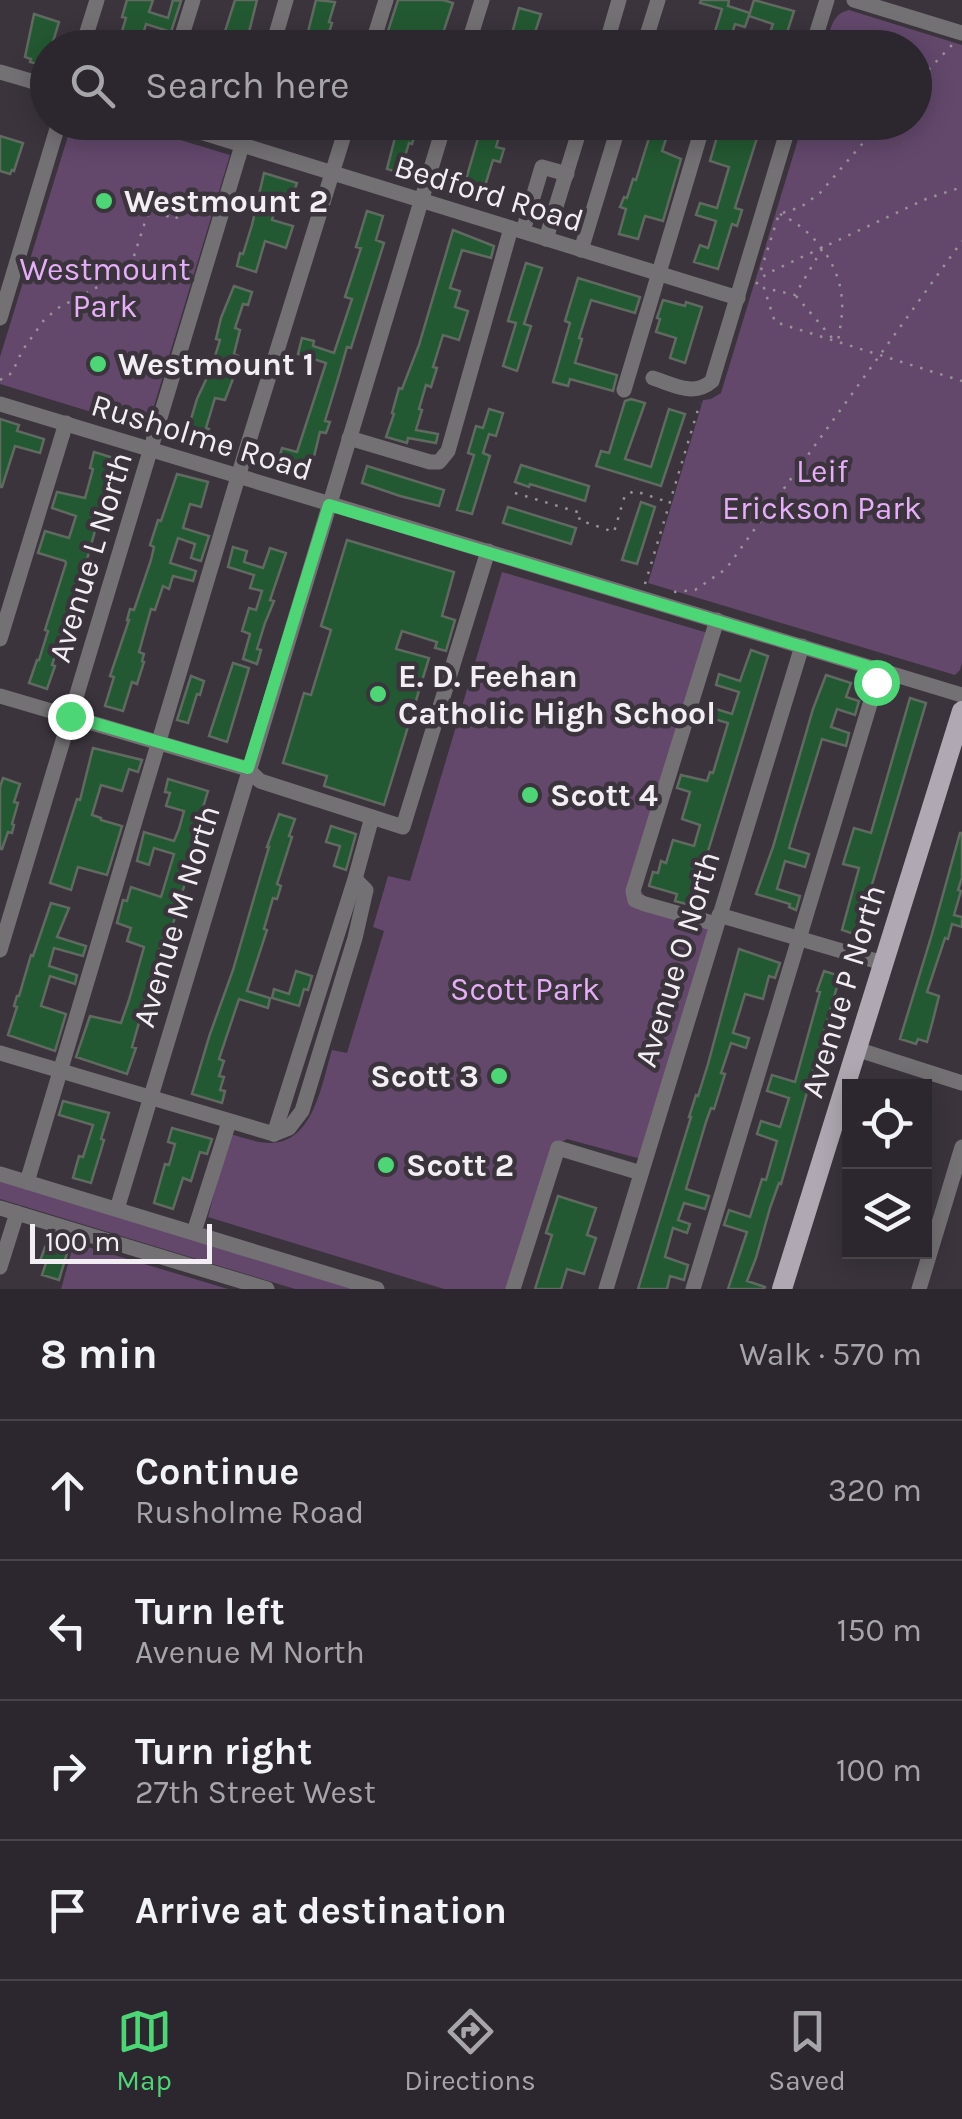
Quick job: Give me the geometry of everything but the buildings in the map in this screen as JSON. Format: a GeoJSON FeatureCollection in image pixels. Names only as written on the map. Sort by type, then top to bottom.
{"type":"FeatureCollection","features":[{"type":"Feature","properties":{"kind":"main road","name":"Avenue P North"},"geometry":{"type":"LineString","coordinates":[[782,1289],[962,711]]}},
{"type":"Feature","properties":{"kind":"street"},"geometry":{"type":"LineString","coordinates":[[88,30],[97,0]]}},
{"type":"Feature","properties":{"kind":"street"},"geometry":{"type":"LineString","coordinates":[[184,30],[193,0]]}},
{"type":"Feature","properties":{"kind":"street"},"geometry":{"type":"LineString","coordinates":[[277,30],[286,0]]}},
{"type":"Feature","properties":{"kind":"street"},"geometry":{"type":"LineString","coordinates":[[377,30],[386,0]]}},
{"type":"Feature","properties":{"kind":"street"},"geometry":{"type":"LineString","coordinates":[[473,30],[482,0]]}},
{"type":"Feature","properties":{"kind":"street"},"geometry":{"type":"LineString","coordinates":[[610,30],[619,0]]}},
{"type":"Feature","properties":{"kind":"street"},"geometry":{"type":"LineString","coordinates":[[648,30],[658,0]]}},
{"type":"Feature","properties":{"kind":"street"},"geometry":{"type":"LineString","coordinates":[[818,30],[827,0]]}},
{"type":"Feature","properties":{"kind":"street"},"geometry":{"type":"LineString","coordinates":[[854,0],[962,36]]}},
{"type":"Feature","properties":{"kind":"street"},"geometry":{"type":"LineString","coordinates":[[0,72],[30,81]]}},
{"type":"Feature","properties":{"kind":"street"},"geometry":{"type":"LineString","coordinates":[[0,318],[54,140]]}},
{"type":"Feature","properties":{"kind":"street","name":"Bedford Road"},"geometry":{"type":"LineString","coordinates":[[226,140],[738,298]]}},
{"type":"Feature","properties":{"kind":"street","name":"Avenue L North"},"geometry":{"type":"LineString","coordinates":[[0,950],[244,140]]}},
{"type":"Feature","properties":{"kind":"street"},"geometry":{"type":"LineString","coordinates":[[26,1182],[343,140]]}},
{"type":"Feature","properties":{"kind":"street","name":"Avenue M North"},"geometry":{"type":"LineString","coordinates":[[117,1209],[440,140]]}},
{"type":"Feature","properties":{"kind":"street"},"geometry":{"type":"LineString","coordinates":[[546,239],[577,140]]}},
{"type":"Feature","properties":{"kind":"street"},"geometry":{"type":"LineString","coordinates":[[581,250],[615,140]]}},
{"type":"Feature","properties":{"kind":"street"},"geometry":{"type":"LineString","coordinates":[[624,390],[698,140]]}},
{"type":"Feature","properties":{"kind":"street"},"geometry":{"type":"LineString","coordinates":[[653,378],[693,391],[712,380],[785,140]]}},
{"type":"Feature","properties":{"kind":"street"},"geometry":{"type":"LineString","coordinates":[[350,438],[430,462],[439,462],[448,452],[517,230],[542,167],[567,174]]}},
{"type":"Feature","properties":{"kind":"street","name":"Rusholme Road"},"geometry":{"type":"LineString","coordinates":[[0,404],[962,696]]}},
{"type":"Feature","properties":{"kind":"street"},"geometry":{"type":"LineString","coordinates":[[0,639],[66,423]]}},
{"type":"Feature","properties":{"kind":"street"},"geometry":{"type":"LineString","coordinates":[[0,696],[248,768],[260,781],[404,828],[488,551]]}},
{"type":"Feature","properties":{"kind":"street"},"geometry":{"type":"LineString","coordinates":[[717,620],[633,892],[634,900],[883,963]]}},
{"type":"Feature","properties":{"kind":"street","name":"Avenue O North"},"geometry":{"type":"LineString","coordinates":[[606,1289],[802,646]]}},
{"type":"Feature","properties":{"kind":"street"},"geometry":{"type":"LineString","coordinates":[[692,1289],[880,670]]}},
{"type":"Feature","properties":{"kind":"street"},"geometry":{"type":"LineString","coordinates":[[0,1053],[274,1134],[372,817]]}},
{"type":"Feature","properties":{"kind":"street"},"geometry":{"type":"LineString","coordinates":[[856,1049],[962,1083]]}},
{"type":"Feature","properties":{"kind":"street"},"geometry":{"type":"LineString","coordinates":[[194,1232],[228,1122]]}},
{"type":"Feature","properties":{"kind":"street"},"geometry":{"type":"LineString","coordinates":[[513,1289],[558,1148],[641,1173]]}},
{"type":"Feature","properties":{"kind":"street"},"geometry":{"type":"LineString","coordinates":[[919,1289],[962,1148]]}},
{"type":"Feature","properties":{"kind":"street"},"geometry":{"type":"LineString","coordinates":[[0,1174],[377,1289]]}},
{"type":"Feature","properties":{"kind":"street"},"geometry":{"type":"LineString","coordinates":[[0,1208],[267,1289]]}},
{"type":"Feature","properties":{"kind":"street"},"geometry":{"type":"LineString","coordinates":[[0,1267],[17,1213]]}},
{"type":"Feature","properties":{"kind":"path"},"geometry":{"type":"LineString","coordinates":[[932,66],[962,36]]}},
{"type":"Feature","properties":{"kind":"path"},"geometry":{"type":"LineString","coordinates":[[779,214],[801,208],[820,193],[866,140]]}},
{"type":"Feature","properties":{"kind":"path"},"geometry":{"type":"LineString","coordinates":[[756,285],[766,274],[926,199],[962,188]]}},
{"type":"Feature","properties":{"kind":"path"},"geometry":{"type":"LineString","coordinates":[[0,380],[12,373],[22,351],[44,320],[58,308],[124,274],[147,216],[154,212],[176,218],[182,206],[192,200],[204,201],[218,194]]}},
{"type":"Feature","properties":{"kind":"path"},"geometry":{"type":"LineString","coordinates":[[779,214],[799,223],[822,248],[836,272],[842,299],[836,342]]}},
{"type":"Feature","properties":{"kind":"path"},"geometry":{"type":"LineString","coordinates":[[756,285],[779,214]]}},
{"type":"Feature","properties":{"kind":"path"},"geometry":{"type":"LineString","coordinates":[[672,592],[695,590],[726,569],[962,241]]}},
{"type":"Feature","properties":{"kind":"path"},"geometry":{"type":"LineString","coordinates":[[795,295],[822,248]]}},
{"type":"Feature","properties":{"kind":"path"},"geometry":{"type":"LineString","coordinates":[[756,285],[795,295],[836,342]]}},
{"type":"Feature","properties":{"kind":"path"},"geometry":{"type":"LineString","coordinates":[[764,288],[774,322],[962,381]]}},
{"type":"Feature","properties":{"kind":"path"},"geometry":{"type":"LineString","coordinates":[[644,584],[704,387]]}},
{"type":"Feature","properties":{"kind":"path"},"geometry":{"type":"LineString","coordinates":[[515,493],[581,513],[579,520],[614,532],[625,496],[634,491],[670,502]]}},
{"type":"Feature","properties":{"kind":"green space","name":"Leif Erickson Park"},"geometry":{"type":"Polygon","coordinates":[[[849,10],[914,30],[830,30],[849,10]]]}},
{"type":"Feature","properties":{"kind":"green space","name":"Leif Erickson Park"},"geometry":{"type":"Polygon","coordinates":[[[932,36],[962,45],[962,663],[955,675],[648,583],[703,400],[721,393],[798,140],[932,140],[932,36]]]}},
{"type":"Feature","properties":{"kind":"green space","name":"Westmount Park"},"geometry":{"type":"Polygon","coordinates":[[[67,140],[180,140],[230,155],[147,429],[0,384],[0,357],[67,140]]]}},
{"type":"Feature","properties":{"kind":"green space","name":"Scott Park"},"geometry":{"type":"Polygon","coordinates":[[[502,572],[708,633],[640,889],[645,897],[713,918],[641,1159],[567,1139],[558,1144],[512,1289],[444,1289],[208,1217],[230,1134],[269,1143],[284,1141],[296,1133],[314,1109],[332,1050],[347,1053],[384,931],[373,927],[388,876],[410,881],[502,572]]]}},
{"type":"Feature","properties":{"kind":"green space"},"geometry":{"type":"Polygon","coordinates":[[[0,1179],[362,1289],[295,1289],[0,1199],[0,1179]]]}},
{"type":"Feature","properties":{"kind":"green space"},"geometry":{"type":"Polygon","coordinates":[[[74,1243],[228,1289],[61,1289],[74,1243]]]}},
{"type":"Feature","properties":{"kind":"place","name":"Westmount 2"},"geometry":{"type":"Point","coordinates":[104,201]}},
{"type":"Feature","properties":{"kind":"place","name":"Westmount 1"},"geometry":{"type":"Point","coordinates":[98,364]}},
{"type":"Feature","properties":{"kind":"place","name":"E. D. Feehan Catholic High School"},"geometry":{"type":"Point","coordinates":[378,694]}},
{"type":"Feature","properties":{"kind":"place","name":"Scott 4"},"geometry":{"type":"Point","coordinates":[530,795]}},
{"type":"Feature","properties":{"kind":"place","name":"Scott 3"},"geometry":{"type":"Point","coordinates":[499,1076]}},
{"type":"Feature","properties":{"kind":"place","name":"Scott 2"},"geometry":{"type":"Point","coordinates":[386,1165]}},
{"type":"Feature","properties":{"kind":"route"},"geometry":{"type":"LineString","coordinates":[[70,716],[248,768],[329,505],[880,670],[876,682]]}}]}
